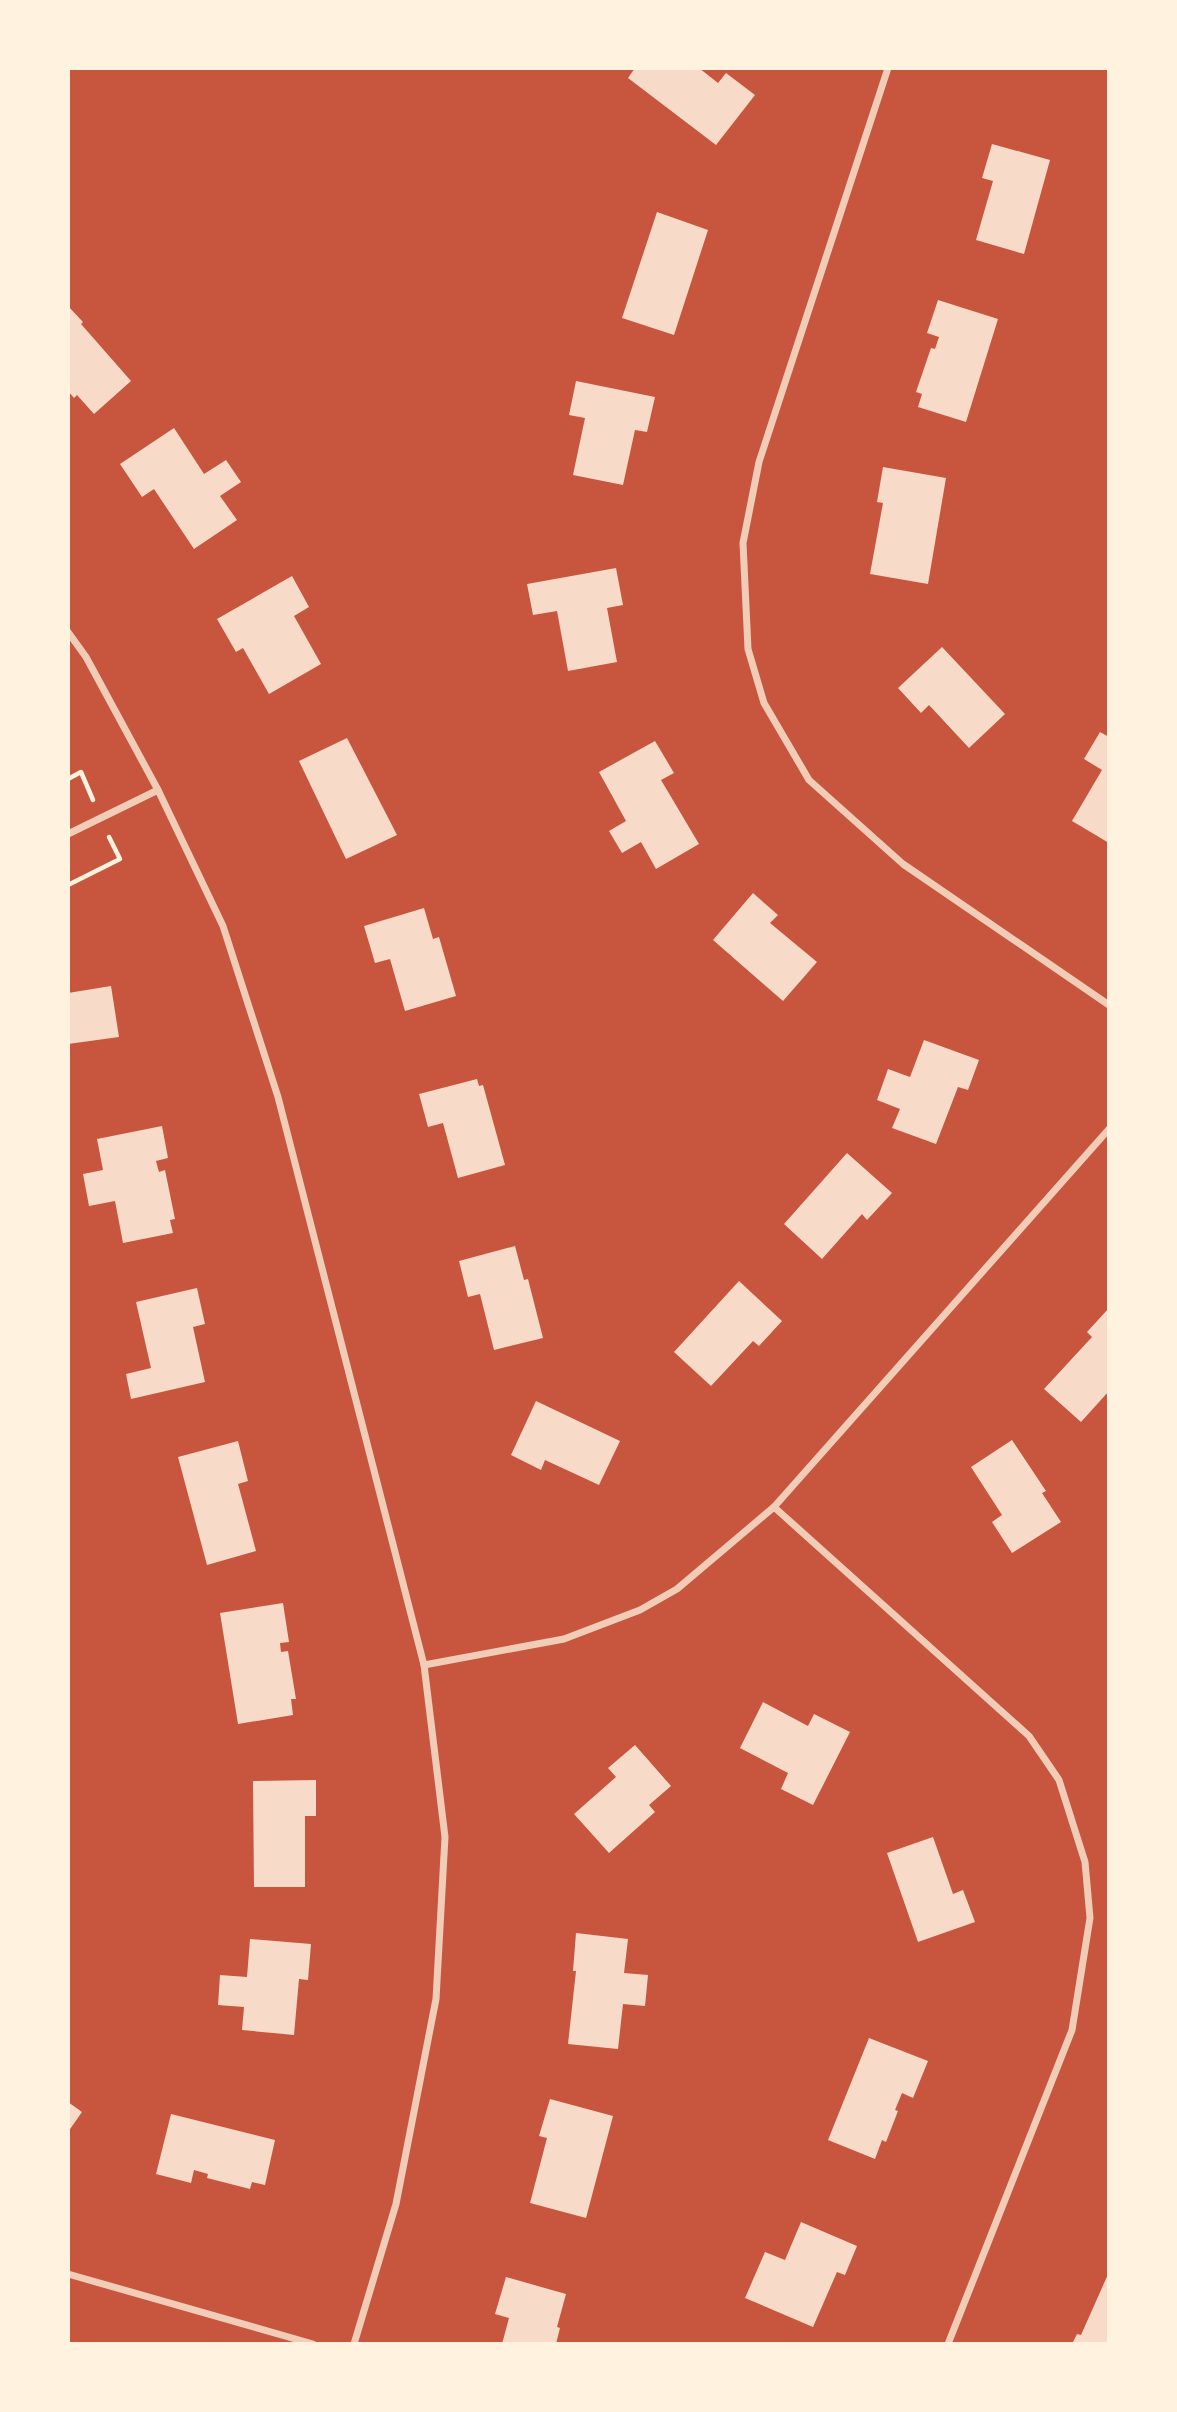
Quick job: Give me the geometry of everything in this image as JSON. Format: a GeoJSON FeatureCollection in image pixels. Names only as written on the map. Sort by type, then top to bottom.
{"type":"FeatureCollection","features":[{"type":"Feature","properties":{"kind":"street"},"geometry":{"type":"LineString","coordinates":[[888,68],[759,461],[743,542],[748,649],[764,703],[809,780],[903,864],[1109,1004]]}},
{"type":"Feature","properties":{"kind":"street"},"geometry":{"type":"LineString","coordinates":[[68,632],[86,657],[158,790],[223,926],[278,1097],[424,1665],[445,1837],[436,1999],[396,2204],[354,2344]]}},
{"type":"Feature","properties":{"kind":"street"},"geometry":{"type":"LineString","coordinates":[[68,834],[158,790]]}},
{"type":"Feature","properties":{"kind":"street"},"geometry":{"type":"LineString","coordinates":[[424,1665],[564,1639],[640,1610],[677,1589],[774,1507],[1109,1129]]}},
{"type":"Feature","properties":{"kind":"street"},"geometry":{"type":"LineString","coordinates":[[774,1507],[1029,1736],[1059,1780],[1085,1862],[1090,1917],[1072,2030],[948,2344]]}},
{"type":"Feature","properties":{"kind":"street"},"geometry":{"type":"LineString","coordinates":[[68,2274],[313,2344]]}},
{"type":"Feature","properties":{"kind":"path"},"geometry":{"type":"LineString","coordinates":[[68,886],[120,859]]}},
{"type":"Feature","properties":{"kind":"building"},"geometry":{"type":"Polygon","coordinates":[[[635,68],[699,68],[718,83],[726,73],[755,95],[716,145],[628,78],[635,68]]]}},
{"type":"Feature","properties":{"kind":"building"},"geometry":{"type":"Polygon","coordinates":[[[992,144],[1050,160],[1024,254],[976,240],[993,181],[982,178],[992,144]]]}},
{"type":"Feature","properties":{"kind":"building"},"geometry":{"type":"Polygon","coordinates":[[[657,212],[708,230],[674,335],[622,318],[657,212]]]}},
{"type":"Feature","properties":{"kind":"building"},"geometry":{"type":"Polygon","coordinates":[[[938,300],[998,319],[966,422],[918,407],[922,394],[916,392],[931,348],[935,349],[939,337],[927,333],[938,300]]]}},
{"type":"Feature","properties":{"kind":"building"},"geometry":{"type":"Polygon","coordinates":[[[68,306],[131,381],[94,414],[77,395],[74,398],[68,391],[68,306]]]}},
{"type":"Feature","properties":{"kind":"building"},"geometry":{"type":"Polygon","coordinates":[[[576,381],[655,397],[647,432],[635,430],[623,485],[573,475],[585,418],[569,415],[576,381]]]}},
{"type":"Feature","properties":{"kind":"building"},"geometry":{"type":"Polygon","coordinates":[[[174,428],[204,474],[226,460],[241,482],[220,496],[237,520],[194,549],[154,489],[142,497],[120,464],[174,428]]]}},
{"type":"Feature","properties":{"kind":"building"},"geometry":{"type":"Polygon","coordinates":[[[883,467],[946,478],[928,584],[870,574],[883,503],[877,502],[883,467]]]}},
{"type":"Feature","properties":{"kind":"building"},"geometry":{"type":"Polygon","coordinates":[[[616,568],[623,605],[607,608],[617,662],[568,671],[557,611],[533,615],[527,584],[616,568]]]}},
{"type":"Feature","properties":{"kind":"building"},"geometry":{"type":"Polygon","coordinates":[[[292,576],[309,607],[294,616],[321,664],[269,694],[243,648],[236,652],[217,619],[292,576]]]}},
{"type":"Feature","properties":{"kind":"building"},"geometry":{"type":"Polygon","coordinates":[[[942,647],[1005,714],[969,748],[929,705],[921,713],[898,688],[942,647]]]}},
{"type":"Feature","properties":{"kind":"building"},"geometry":{"type":"Polygon","coordinates":[[[1100,732],[1109,737],[1109,843],[1072,821],[1102,770],[1084,759],[1100,732]]]}},
{"type":"Feature","properties":{"kind":"building"},"geometry":{"type":"Polygon","coordinates":[[[347,738],[397,835],[346,859],[299,761],[347,738]]]}},
{"type":"Feature","properties":{"kind":"building"},"geometry":{"type":"Polygon","coordinates":[[[655,741],[674,773],[661,780],[699,844],[656,869],[641,842],[622,853],[609,831],[626,821],[599,772],[655,741]]]}},
{"type":"Feature","properties":{"kind":"building"},"geometry":{"type":"Polygon","coordinates":[[[753,893],[778,915],[770,923],[817,962],[783,1001],[713,940],[753,893]]]}},
{"type":"Feature","properties":{"kind":"building"},"geometry":{"type":"Polygon","coordinates":[[[424,908],[433,939],[439,937],[456,996],[405,1011],[390,959],[375,963],[364,926],[424,908]]]}},
{"type":"Feature","properties":{"kind":"building"},"geometry":{"type":"Polygon","coordinates":[[[111,986],[119,1037],[68,1044],[68,993],[111,986]]]}},
{"type":"Feature","properties":{"kind":"building"},"geometry":{"type":"Polygon","coordinates":[[[924,1040],[979,1060],[968,1090],[958,1087],[936,1144],[892,1128],[900,1109],[877,1100],[888,1069],[910,1077],[924,1040]]]}},
{"type":"Feature","properties":{"kind":"building"},"geometry":{"type":"Polygon","coordinates":[[[477,1079],[479,1086],[483,1085],[505,1165],[458,1178],[443,1123],[428,1127],[419,1094],[477,1079]]]}},
{"type":"Feature","properties":{"kind":"building"},"geometry":{"type":"Polygon","coordinates":[[[162,1126],[168,1158],[156,1161],[159,1172],[165,1170],[175,1219],[170,1220],[173,1233],[123,1243],[115,1201],[89,1206],[83,1174],[103,1170],[97,1139],[162,1126]]]}},
{"type":"Feature","properties":{"kind":"building"},"geometry":{"type":"Polygon","coordinates":[[[847,1153],[892,1193],[867,1220],[862,1214],[822,1259],[784,1224],[847,1153]]]}},
{"type":"Feature","properties":{"kind":"building"},"geometry":{"type":"Polygon","coordinates":[[[515,1246],[524,1280],[528,1279],[543,1338],[494,1350],[480,1294],[468,1297],[459,1261],[515,1246]]]}},
{"type":"Feature","properties":{"kind":"building"},"geometry":{"type":"Polygon","coordinates":[[[739,1281],[782,1321],[759,1346],[753,1341],[711,1386],[674,1352],[739,1281]]]}},
{"type":"Feature","properties":{"kind":"building"},"geometry":{"type":"Polygon","coordinates":[[[197,1288],[205,1324],[193,1327],[205,1382],[131,1399],[126,1374],[151,1368],[136,1302],[197,1288]]]}},
{"type":"Feature","properties":{"kind":"building"},"geometry":{"type":"Polygon","coordinates":[[[1109,1308],[1109,1391],[1081,1422],[1044,1389],[1092,1337],[1087,1332],[1109,1308]]]}},
{"type":"Feature","properties":{"kind":"building"},"geometry":{"type":"Polygon","coordinates":[[[536,1401],[620,1441],[599,1485],[545,1460],[541,1470],[511,1455],[536,1401]]]}},
{"type":"Feature","properties":{"kind":"building"},"geometry":{"type":"Polygon","coordinates":[[[1012,1440],[1046,1491],[1042,1493],[1061,1522],[1012,1553],[992,1522],[1002,1515],[971,1467],[1012,1440]]]}},
{"type":"Feature","properties":{"kind":"building"},"geometry":{"type":"Polygon","coordinates":[[[238,1441],[248,1481],[238,1484],[256,1551],[207,1565],[178,1457],[238,1441]]]}},
{"type":"Feature","properties":{"kind":"building"},"geometry":{"type":"Polygon","coordinates":[[[283,1603],[289,1642],[280,1643],[281,1652],[288,1651],[296,1699],[291,1699],[293,1715],[238,1724],[220,1613],[283,1603]]]}},
{"type":"Feature","properties":{"kind":"building"},"geometry":{"type":"Polygon","coordinates":[[[763,1702],[808,1726],[814,1714],[850,1732],[813,1805],[781,1789],[788,1773],[740,1748],[763,1702]]]}},
{"type":"Feature","properties":{"kind":"building"},"geometry":{"type":"Polygon","coordinates":[[[635,1745],[671,1786],[649,1805],[655,1812],[609,1853],[574,1814],[616,1777],[608,1768],[635,1745]]]}},
{"type":"Feature","properties":{"kind":"building"},"geometry":{"type":"Polygon","coordinates":[[[316,1780],[316,1816],[305,1816],[305,1887],[254,1887],[253,1781],[316,1780]]]}},
{"type":"Feature","properties":{"kind":"building"},"geometry":{"type":"Polygon","coordinates":[[[933,1837],[953,1894],[963,1890],[975,1922],[918,1942],[887,1853],[933,1837]]]}},
{"type":"Feature","properties":{"kind":"building"},"geometry":{"type":"Polygon","coordinates":[[[576,1933],[628,1939],[624,1973],[648,1975],[645,2006],[623,2004],[618,2049],[568,2044],[576,1971],[573,1971],[576,1933]]]}},
{"type":"Feature","properties":{"kind":"building"},"geometry":{"type":"Polygon","coordinates":[[[250,1939],[311,1944],[308,1980],[299,1979],[294,2035],[242,2030],[244,2007],[218,2005],[220,1975],[247,1977],[250,1939]]]}},
{"type":"Feature","properties":{"kind":"building"},"geometry":{"type":"Polygon","coordinates":[[[869,2038],[928,2061],[913,2098],[902,2093],[886,2142],[882,2140],[875,2159],[828,2140],[869,2038]]]}},
{"type":"Feature","properties":{"kind":"building"},"geometry":{"type":"Polygon","coordinates":[[[550,2099],[613,2116],[586,2218],[530,2203],[547,2138],[539,2136],[550,2099]]]}},
{"type":"Feature","properties":{"kind":"building"},"geometry":{"type":"Polygon","coordinates":[[[68,2102],[82,2112],[68,2132],[68,2102]]]}},
{"type":"Feature","properties":{"kind":"building"},"geometry":{"type":"Polygon","coordinates":[[[171,2114],[275,2140],[265,2185],[252,2182],[250,2189],[207,2178],[208,2174],[194,2170],[191,2183],[156,2174],[171,2114]]]}},
{"type":"Feature","properties":{"kind":"building"},"geometry":{"type":"Polygon","coordinates":[[[801,2222],[857,2246],[845,2275],[837,2272],[813,2327],[745,2298],[765,2252],[785,2260],[801,2222]]]}},
{"type":"Feature","properties":{"kind":"building"},"geometry":{"type":"Polygon","coordinates":[[[1109,2272],[1109,2344],[1072,2344],[1077,2334],[1081,2335],[1109,2272]]]}},
{"type":"Feature","properties":{"kind":"building"},"geometry":{"type":"Polygon","coordinates":[[[506,2277],[566,2294],[557,2327],[560,2328],[556,2344],[502,2344],[509,2318],[495,2314],[506,2277]]]}}]}
